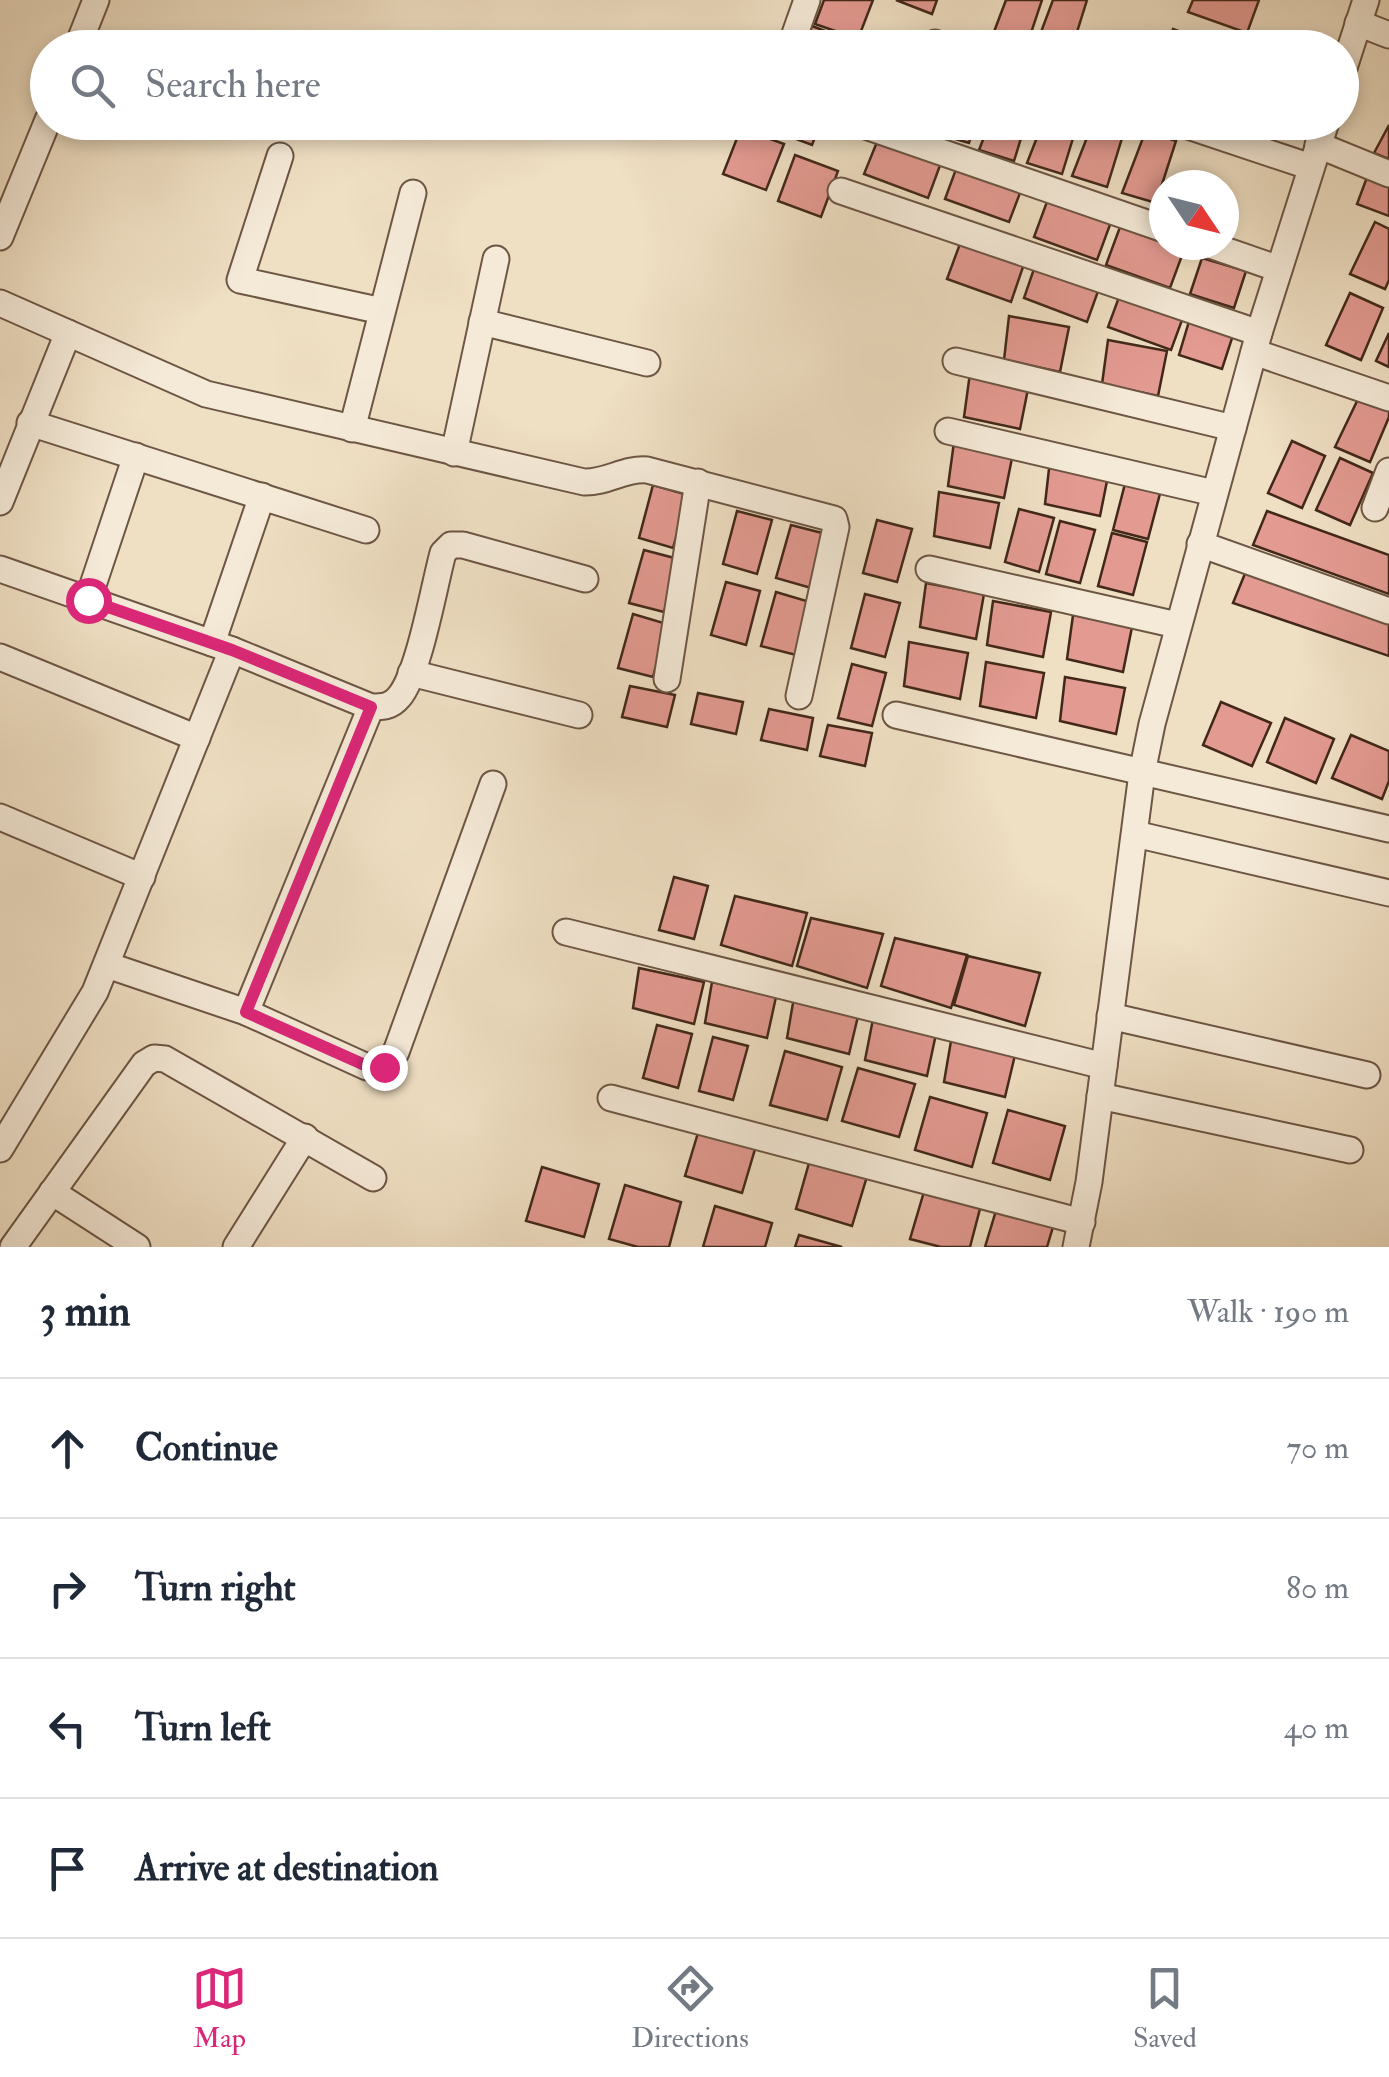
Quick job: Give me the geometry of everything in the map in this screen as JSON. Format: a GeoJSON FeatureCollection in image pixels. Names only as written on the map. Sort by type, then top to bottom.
{"type":"FeatureCollection","features":[{"type":"Feature","properties":{"kind":"street"},"geometry":{"type":"LineString","coordinates":[[84,30],[96,0]]}},
{"type":"Feature","properties":{"kind":"street"},"geometry":{"type":"LineString","coordinates":[[796,30],[807,0]]}},
{"type":"Feature","properties":{"kind":"street"},"geometry":{"type":"LineString","coordinates":[[1362,11],[1389,35]]}},
{"type":"Feature","properties":{"kind":"street"},"geometry":{"type":"LineString","coordinates":[[0,236],[40,140]]}},
{"type":"Feature","properties":{"kind":"street"},"geometry":{"type":"LineString","coordinates":[[906,140],[1149,224]]}},
{"type":"Feature","properties":{"kind":"street"},"geometry":{"type":"LineString","coordinates":[[1287,140],[1318,145],[1389,174]]}},
{"type":"Feature","properties":{"kind":"street"},"geometry":{"type":"LineString","coordinates":[[612,1098],[1079,1235],[1142,773],[1177,625],[1278,268],[1318,145]]}},
{"type":"Feature","properties":{"kind":"street"},"geometry":{"type":"LineString","coordinates":[[280,156],[240,280],[382,312]]}},
{"type":"Feature","properties":{"kind":"street"},"geometry":{"type":"LineString","coordinates":[[841,191],[1257,342],[1389,398]]}},
{"type":"Feature","properties":{"kind":"street"},"geometry":{"type":"LineString","coordinates":[[352,429],[413,193]]}},
{"type":"Feature","properties":{"kind":"street"},"geometry":{"type":"LineString","coordinates":[[1239,255],[1278,268]]}},
{"type":"Feature","properties":{"kind":"street"},"geometry":{"type":"LineString","coordinates":[[454,452],[496,259]]}},
{"type":"Feature","properties":{"kind":"street"},"geometry":{"type":"LineString","coordinates":[[0,303],[206,394],[584,482],[593,483],[636,468],[834,519],[836,527],[799,696]]}},
{"type":"Feature","properties":{"kind":"street"},"geometry":{"type":"LineString","coordinates":[[482,322],[647,363]]}},
{"type":"Feature","properties":{"kind":"street"},"geometry":{"type":"LineString","coordinates":[[0,502],[68,333]]}},
{"type":"Feature","properties":{"kind":"street"},"geometry":{"type":"LineString","coordinates":[[956,360],[1233,428]]}},
{"type":"Feature","properties":{"kind":"street"},"geometry":{"type":"LineString","coordinates":[[30,423],[366,530]]}},
{"type":"Feature","properties":{"kind":"street"},"geometry":{"type":"LineString","coordinates":[[948,431],[1214,493]]}},
{"type":"Feature","properties":{"kind":"street"},"geometry":{"type":"LineString","coordinates":[[88,600],[136,456]]}},
{"type":"Feature","properties":{"kind":"street"},"geometry":{"type":"LineString","coordinates":[[1375,508],[1389,470]]}},
{"type":"Feature","properties":{"kind":"street"},"geometry":{"type":"LineString","coordinates":[[667,678],[698,482]]}},
{"type":"Feature","properties":{"kind":"street"},"geometry":{"type":"LineString","coordinates":[[0,1149],[96,992],[197,738],[262,496]]}},
{"type":"Feature","properties":{"kind":"street"},"geometry":{"type":"LineString","coordinates":[[0,569],[222,646],[371,707],[388,707],[400,697],[411,674],[443,553],[450,544],[585,579]]}},
{"type":"Feature","properties":{"kind":"street"},"geometry":{"type":"LineString","coordinates":[[1200,544],[1389,612]]}},
{"type":"Feature","properties":{"kind":"street"},"geometry":{"type":"LineString","coordinates":[[929,569],[1177,625]]}},
{"type":"Feature","properties":{"kind":"street"},"geometry":{"type":"LineString","coordinates":[[0,658],[197,738]]}},
{"type":"Feature","properties":{"kind":"street"},"geometry":{"type":"LineString","coordinates":[[411,674],[579,715]]}},
{"type":"Feature","properties":{"kind":"street"},"geometry":{"type":"LineString","coordinates":[[246,1012],[371,707]]}},
{"type":"Feature","properties":{"kind":"street"},"geometry":{"type":"LineString","coordinates":[[896,714],[1389,829]]}},
{"type":"Feature","properties":{"kind":"street"},"geometry":{"type":"LineString","coordinates":[[107,964],[246,1012],[367,1066],[384,1067],[396,1052],[492,784]]}},
{"type":"Feature","properties":{"kind":"street"},"geometry":{"type":"LineString","coordinates":[[0,818],[142,877]]}},
{"type":"Feature","properties":{"kind":"street"},"geometry":{"type":"LineString","coordinates":[[1135,834],[1389,893]]}},
{"type":"Feature","properties":{"kind":"street"},"geometry":{"type":"LineString","coordinates":[[566,932],[1104,1066]]}},
{"type":"Feature","properties":{"kind":"street"},"geometry":{"type":"LineString","coordinates":[[1110,1016],[1368,1075]]}},
{"type":"Feature","properties":{"kind":"street"},"geometry":{"type":"LineString","coordinates":[[13,1247],[144,1064],[154,1058],[165,1059],[373,1178]]}},
{"type":"Feature","properties":{"kind":"street"},"geometry":{"type":"LineString","coordinates":[[1100,1096],[1350,1150]]}},
{"type":"Feature","properties":{"kind":"street"},"geometry":{"type":"LineString","coordinates":[[236,1247],[305,1138]]}},
{"type":"Feature","properties":{"kind":"street"},"geometry":{"type":"LineString","coordinates":[[52,1192],[137,1247]]}},
{"type":"Feature","properties":{"kind":"building"},"geometry":{"type":"Polygon","coordinates":[[[824,0],[873,0],[861,30],[832,30],[815,24],[824,0]]]}},
{"type":"Feature","properties":{"kind":"building"},"geometry":{"type":"Polygon","coordinates":[[[896,0],[937,0],[932,14],[896,0]]]}},
{"type":"Feature","properties":{"kind":"building"},"geometry":{"type":"Polygon","coordinates":[[[1006,0],[1042,0],[1032,30],[995,30],[1006,0]]]}},
{"type":"Feature","properties":{"kind":"building"},"geometry":{"type":"Polygon","coordinates":[[[1053,0],[1087,0],[1078,30],[1042,30],[1053,0]]]}},
{"type":"Feature","properties":{"kind":"building"},"geometry":{"type":"Polygon","coordinates":[[[1193,0],[1259,0],[1248,30],[1188,12],[1193,0]]]}},
{"type":"Feature","properties":{"kind":"building"},"geometry":{"type":"Polygon","coordinates":[[[1389,125],[1389,159],[1374,153],[1389,125]]]}},
{"type":"Feature","properties":{"kind":"building"},"geometry":{"type":"Polygon","coordinates":[[[736,140],[773,140],[784,144],[766,190],[723,174],[736,140]]]}},
{"type":"Feature","properties":{"kind":"building"},"geometry":{"type":"Polygon","coordinates":[[[878,140],[942,160],[928,198],[864,174],[878,140]]]}},
{"type":"Feature","properties":{"kind":"building"},"geometry":{"type":"Polygon","coordinates":[[[983,140],[1020,140],[1014,161],[979,150],[983,140]]]}},
{"type":"Feature","properties":{"kind":"building"},"geometry":{"type":"Polygon","coordinates":[[[1036,140],[1072,140],[1062,174],[1027,163],[1036,140]]]}},
{"type":"Feature","properties":{"kind":"building"},"geometry":{"type":"Polygon","coordinates":[[[1086,140],[1121,140],[1107,187],[1072,176],[1086,140]]]}},
{"type":"Feature","properties":{"kind":"building"},"geometry":{"type":"Polygon","coordinates":[[[1142,140],[1176,141],[1167,170],[1149,170],[1149,201],[1122,193],[1142,140]]]}},
{"type":"Feature","properties":{"kind":"building"},"geometry":{"type":"Polygon","coordinates":[[[795,155],[838,171],[821,217],[778,201],[795,155]]]}},
{"type":"Feature","properties":{"kind":"building"},"geometry":{"type":"Polygon","coordinates":[[[959,161],[1023,185],[1009,222],[945,199],[959,161]]]}},
{"type":"Feature","properties":{"kind":"building"},"geometry":{"type":"Polygon","coordinates":[[[1369,172],[1389,180],[1389,216],[1357,204],[1369,172]]]}},
{"type":"Feature","properties":{"kind":"building"},"geometry":{"type":"Polygon","coordinates":[[[1048,199],[1111,222],[1097,260],[1034,237],[1048,199]]]}},
{"type":"Feature","properties":{"kind":"building"},"geometry":{"type":"Polygon","coordinates":[[[1375,222],[1389,229],[1389,280],[1385,289],[1350,274],[1375,222]]]}},
{"type":"Feature","properties":{"kind":"building"},"geometry":{"type":"Polygon","coordinates":[[[1120,227],[1149,237],[1149,260],[1180,260],[1170,288],[1106,265],[1120,227]]]}},
{"type":"Feature","properties":{"kind":"building"},"geometry":{"type":"Polygon","coordinates":[[[961,241],[1024,264],[1011,302],[947,279],[961,241]]]}},
{"type":"Feature","properties":{"kind":"building"},"geometry":{"type":"Polygon","coordinates":[[[1037,260],[1101,283],[1087,322],[1024,298],[1037,260]]]}},
{"type":"Feature","properties":{"kind":"building"},"geometry":{"type":"Polygon","coordinates":[[[1201,260],[1246,271],[1234,308],[1190,294],[1201,260]]]}},
{"type":"Feature","properties":{"kind":"building"},"geometry":{"type":"Polygon","coordinates":[[[1122,289],[1185,312],[1171,350],[1108,327],[1122,289]]]}},
{"type":"Feature","properties":{"kind":"building"},"geometry":{"type":"Polygon","coordinates":[[[1350,293],[1383,308],[1361,360],[1326,345],[1350,293]]]}},
{"type":"Feature","properties":{"kind":"building"},"geometry":{"type":"Polygon","coordinates":[[[1009,316],[1069,327],[1060,372],[1004,360],[1009,316]]]}},
{"type":"Feature","properties":{"kind":"building"},"geometry":{"type":"Polygon","coordinates":[[[1190,318],[1234,332],[1222,369],[1179,355],[1190,318]]]}},
{"type":"Feature","properties":{"kind":"building"},"geometry":{"type":"Polygon","coordinates":[[[1389,333],[1389,367],[1376,361],[1389,333]]]}},
{"type":"Feature","properties":{"kind":"building"},"geometry":{"type":"Polygon","coordinates":[[[1108,340],[1167,351],[1158,396],[1102,384],[1108,340]]]}},
{"type":"Feature","properties":{"kind":"building"},"geometry":{"type":"Polygon","coordinates":[[[970,373],[1029,384],[1020,429],[964,417],[970,373]]]}},
{"type":"Feature","properties":{"kind":"building"},"geometry":{"type":"Polygon","coordinates":[[[1360,395],[1389,408],[1370,462],[1335,447],[1360,395]]]}},
{"type":"Feature","properties":{"kind":"building"},"geometry":{"type":"Polygon","coordinates":[[[1292,441],[1325,456],[1302,508],[1268,493],[1292,441]]]}},
{"type":"Feature","properties":{"kind":"building"},"geometry":{"type":"Polygon","coordinates":[[[954,442],[1013,453],[1004,498],[948,486],[954,442]]]}},
{"type":"Feature","properties":{"kind":"building"},"geometry":{"type":"Polygon","coordinates":[[[1340,458],[1373,473],[1350,525],[1316,510],[1340,458]]]}},
{"type":"Feature","properties":{"kind":"building"},"geometry":{"type":"Polygon","coordinates":[[[1050,460],[1109,471],[1100,516],[1045,504],[1050,460]]]}},
{"type":"Feature","properties":{"kind":"building"},"geometry":{"type":"Polygon","coordinates":[[[1127,476],[1162,486],[1148,539],[1113,530],[1127,476]]]}},
{"type":"Feature","properties":{"kind":"building"},"geometry":{"type":"Polygon","coordinates":[[[653,485],[688,495],[673,548],[639,538],[653,485]]]}},
{"type":"Feature","properties":{"kind":"building"},"geometry":{"type":"Polygon","coordinates":[[[939,492],[999,503],[990,548],[934,536],[939,492]]]}},
{"type":"Feature","properties":{"kind":"building"},"geometry":{"type":"Polygon","coordinates":[[[1019,509],[1054,518],[1039,572],[1005,562],[1019,509]]]}},
{"type":"Feature","properties":{"kind":"building"},"geometry":{"type":"Polygon","coordinates":[[[737,511],[772,520],[757,574],[723,564],[737,511]]]}},
{"type":"Feature","properties":{"kind":"building"},"geometry":{"type":"Polygon","coordinates":[[[1267,511],[1389,555],[1389,594],[1253,545],[1267,511]]]}},
{"type":"Feature","properties":{"kind":"building"},"geometry":{"type":"Polygon","coordinates":[[[877,520],[912,529],[897,582],[863,573],[877,520]]]}},
{"type":"Feature","properties":{"kind":"building"},"geometry":{"type":"Polygon","coordinates":[[[1060,521],[1095,530],[1080,583],[1046,574],[1060,521]]]}},
{"type":"Feature","properties":{"kind":"building"},"geometry":{"type":"Polygon","coordinates":[[[791,525],[826,534],[811,588],[776,578],[791,525]]]}},
{"type":"Feature","properties":{"kind":"building"},"geometry":{"type":"Polygon","coordinates":[[[1112,533],[1147,542],[1133,595],[1098,586],[1112,533]]]}},
{"type":"Feature","properties":{"kind":"building"},"geometry":{"type":"Polygon","coordinates":[[[644,550],[678,559],[664,612],[629,603],[644,550]]]}},
{"type":"Feature","properties":{"kind":"building"},"geometry":{"type":"Polygon","coordinates":[[[1246,571],[1389,619],[1389,656],[1233,603],[1246,571]]]}},
{"type":"Feature","properties":{"kind":"building"},"geometry":{"type":"Polygon","coordinates":[[[726,582],[760,591],[746,645],[711,635],[726,582]]]}},
{"type":"Feature","properties":{"kind":"building"},"geometry":{"type":"Polygon","coordinates":[[[926,583],[984,594],[976,639],[920,627],[926,583]]]}},
{"type":"Feature","properties":{"kind":"building"},"geometry":{"type":"Polygon","coordinates":[[[776,592],[810,602],[796,655],[761,646],[776,592]]]}},
{"type":"Feature","properties":{"kind":"building"},"geometry":{"type":"Polygon","coordinates":[[[865,594],[900,603],[885,657],[851,648],[865,594]]]}},
{"type":"Feature","properties":{"kind":"building"},"geometry":{"type":"Polygon","coordinates":[[[993,601],[1051,612],[1043,657],[987,645],[993,601]]]}},
{"type":"Feature","properties":{"kind":"building"},"geometry":{"type":"Polygon","coordinates":[[[633,614],[667,624],[653,677],[618,668],[633,614]]]}},
{"type":"Feature","properties":{"kind":"building"},"geometry":{"type":"Polygon","coordinates":[[[1073,615],[1132,627],[1123,672],[1067,659],[1073,615]]]}},
{"type":"Feature","properties":{"kind":"building"},"geometry":{"type":"Polygon","coordinates":[[[909,642],[968,653],[960,699],[904,686],[909,642]]]}},
{"type":"Feature","properties":{"kind":"building"},"geometry":{"type":"Polygon","coordinates":[[[986,662],[1044,673],[1036,718],[980,706],[986,662]]]}},
{"type":"Feature","properties":{"kind":"building"},"geometry":{"type":"Polygon","coordinates":[[[852,664],[886,673],[872,726],[838,718],[852,664]]]}},
{"type":"Feature","properties":{"kind":"building"},"geometry":{"type":"Polygon","coordinates":[[[1065,677],[1125,688],[1116,734],[1060,721],[1065,677]]]}},
{"type":"Feature","properties":{"kind":"building"},"geometry":{"type":"Polygon","coordinates":[[[630,686],[675,695],[667,727],[622,717],[630,686]]]}},
{"type":"Feature","properties":{"kind":"building"},"geometry":{"type":"Polygon","coordinates":[[[698,693],[743,702],[736,734],[691,724],[698,693]]]}},
{"type":"Feature","properties":{"kind":"building"},"geometry":{"type":"Polygon","coordinates":[[[1221,702],[1271,723],[1252,766],[1203,745],[1221,702]]]}},
{"type":"Feature","properties":{"kind":"building"},"geometry":{"type":"Polygon","coordinates":[[[769,709],[813,718],[807,750],[761,740],[769,709]]]}},
{"type":"Feature","properties":{"kind":"building"},"geometry":{"type":"Polygon","coordinates":[[[1285,718],[1334,739],[1316,783],[1267,762],[1285,718]]]}},
{"type":"Feature","properties":{"kind":"building"},"geometry":{"type":"Polygon","coordinates":[[[828,725],[872,733],[865,766],[820,756],[828,725]]]}},
{"type":"Feature","properties":{"kind":"building"},"geometry":{"type":"Polygon","coordinates":[[[1351,735],[1389,751],[1389,781],[1382,799],[1332,778],[1351,735]]]}},
{"type":"Feature","properties":{"kind":"building"},"geometry":{"type":"Polygon","coordinates":[[[674,877],[708,886],[694,939],[659,930],[674,877]]]}},
{"type":"Feature","properties":{"kind":"building"},"geometry":{"type":"Polygon","coordinates":[[[735,896],[807,913],[792,966],[721,945],[735,896]]]}},
{"type":"Feature","properties":{"kind":"building"},"geometry":{"type":"Polygon","coordinates":[[[811,918],[883,934],[867,988],[797,966],[811,918]]]}},
{"type":"Feature","properties":{"kind":"building"},"geometry":{"type":"Polygon","coordinates":[[[895,938],[967,955],[951,1008],[881,986],[895,938]]]}},
{"type":"Feature","properties":{"kind":"building"},"geometry":{"type":"Polygon","coordinates":[[[968,956],[1040,973],[1025,1026],[954,1005],[968,956]]]}},
{"type":"Feature","properties":{"kind":"building"},"geometry":{"type":"Polygon","coordinates":[[[639,968],[704,982],[694,1024],[633,1008],[639,968]]]}},
{"type":"Feature","properties":{"kind":"building"},"geometry":{"type":"Polygon","coordinates":[[[712,982],[776,997],[767,1038],[705,1023],[712,982]]]}},
{"type":"Feature","properties":{"kind":"building"},"geometry":{"type":"Polygon","coordinates":[[[794,997],[859,1012],[849,1054],[787,1038],[794,997]]]}},
{"type":"Feature","properties":{"kind":"building"},"geometry":{"type":"Polygon","coordinates":[[[873,1019],[936,1034],[927,1076],[865,1060],[873,1019]]]}},
{"type":"Feature","properties":{"kind":"building"},"geometry":{"type":"Polygon","coordinates":[[[657,1025],[692,1034],[678,1088],[643,1078],[657,1025]]]}},
{"type":"Feature","properties":{"kind":"building"},"geometry":{"type":"Polygon","coordinates":[[[713,1037],[748,1046],[733,1100],[699,1091],[713,1037]]]}},
{"type":"Feature","properties":{"kind":"building"},"geometry":{"type":"Polygon","coordinates":[[[951,1041],[1015,1055],[1005,1097],[944,1082],[951,1041]]]}},
{"type":"Feature","properties":{"kind":"building"},"geometry":{"type":"Polygon","coordinates":[[[785,1051],[842,1067],[827,1120],[770,1105],[785,1051]]]}},
{"type":"Feature","properties":{"kind":"building"},"geometry":{"type":"Polygon","coordinates":[[[858,1068],[915,1084],[899,1137],[842,1121],[858,1068]]]}},
{"type":"Feature","properties":{"kind":"building"},"geometry":{"type":"Polygon","coordinates":[[[930,1097],[987,1113],[972,1167],[915,1150],[930,1097]]]}},
{"type":"Feature","properties":{"kind":"building"},"geometry":{"type":"Polygon","coordinates":[[[1008,1110],[1065,1126],[1050,1180],[993,1163],[1008,1110]]]}},
{"type":"Feature","properties":{"kind":"building"},"geometry":{"type":"Polygon","coordinates":[[[701,1123],[758,1139],[742,1193],[685,1176],[701,1123]]]}},
{"type":"Feature","properties":{"kind":"building"},"geometry":{"type":"Polygon","coordinates":[[[811,1156],[868,1173],[852,1226],[796,1209],[811,1156]]]}},
{"type":"Feature","properties":{"kind":"building"},"geometry":{"type":"Polygon","coordinates":[[[542,1167],[599,1184],[584,1237],[526,1221],[542,1167]]]}},
{"type":"Feature","properties":{"kind":"building"},"geometry":{"type":"Polygon","coordinates":[[[625,1185],[681,1202],[669,1247],[638,1247],[609,1239],[625,1185]]]}},
{"type":"Feature","properties":{"kind":"building"},"geometry":{"type":"Polygon","coordinates":[[[926,1185],[982,1201],[970,1247],[941,1247],[910,1239],[926,1185]]]}},
{"type":"Feature","properties":{"kind":"building"},"geometry":{"type":"Polygon","coordinates":[[[998,1204],[1055,1220],[1047,1247],[985,1247],[998,1204]]]}},
{"type":"Feature","properties":{"kind":"building"},"geometry":{"type":"Polygon","coordinates":[[[715,1206],[772,1223],[765,1247],[703,1247],[715,1206]]]}},
{"type":"Feature","properties":{"kind":"building"},"geometry":{"type":"Polygon","coordinates":[[[799,1235],[842,1247],[795,1247],[799,1235]]]}},
{"type":"Feature","properties":{"kind":"route"},"geometry":{"type":"LineString","coordinates":[[88,600],[232,650],[371,707],[246,1012],[367,1066],[384,1067]]}}]}
